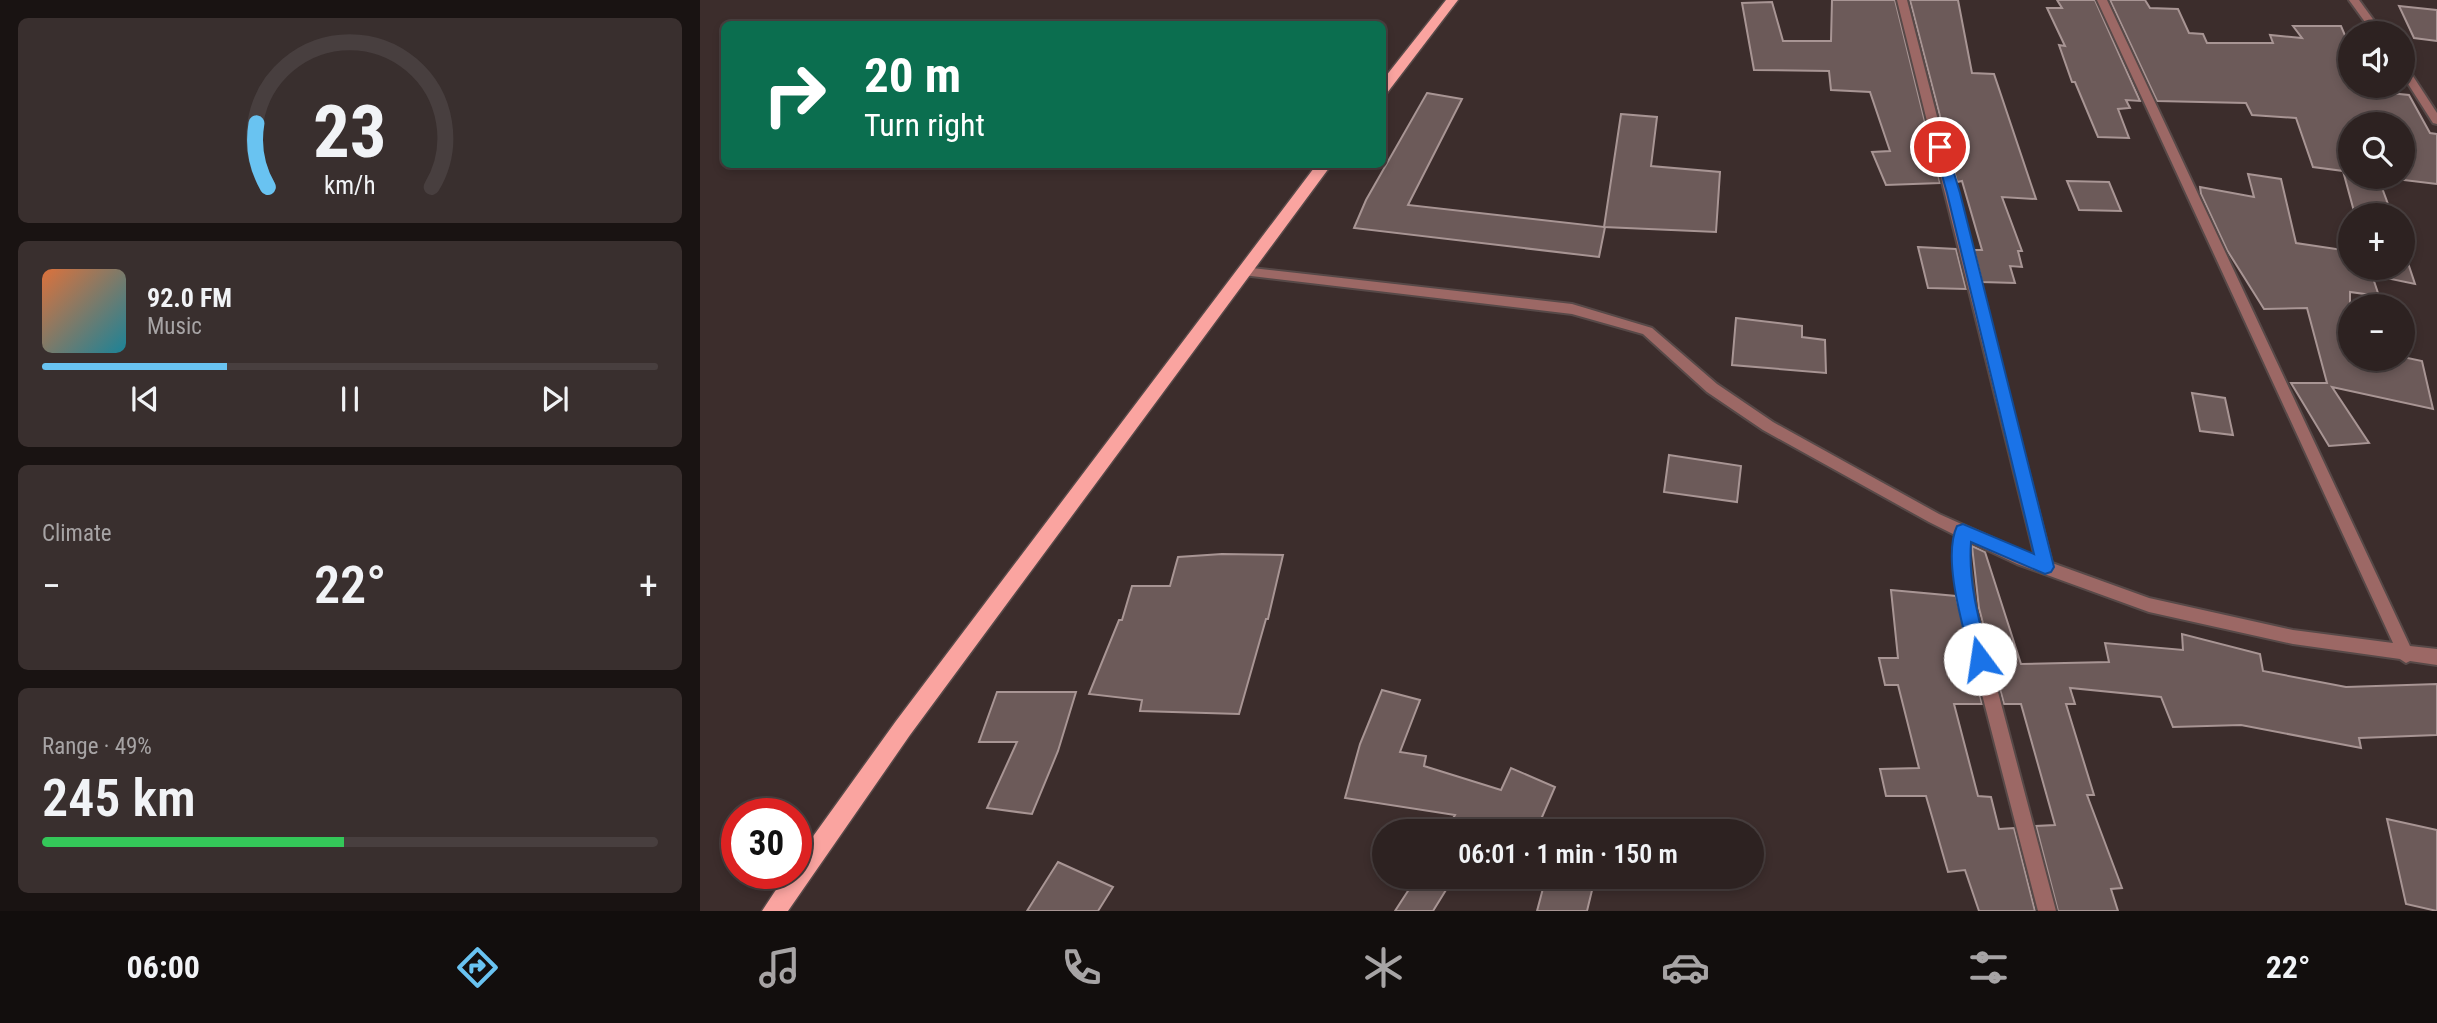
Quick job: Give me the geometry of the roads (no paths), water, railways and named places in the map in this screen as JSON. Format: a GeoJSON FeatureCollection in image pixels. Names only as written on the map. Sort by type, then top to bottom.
{"type":"FeatureCollection","features":[{"type":"Feature","properties":{"kind":"main road"},"geometry":{"type":"LineString","coordinates":[[1386,85],[1452,0]]}},
{"type":"Feature","properties":{"kind":"main road"},"geometry":{"type":"LineString","coordinates":[[774,911],[903,728],[1322,168]]}},
{"type":"Feature","properties":{"kind":"street"},"geometry":{"type":"LineString","coordinates":[[1902,0],[1926,100],[1954,193],[2045,567]]}},
{"type":"Feature","properties":{"kind":"street"},"geometry":{"type":"LineString","coordinates":[[2102,0],[2406,655]]}},
{"type":"Feature","properties":{"kind":"street"},"geometry":{"type":"LineString","coordinates":[[2354,0],[2369,21]]}},
{"type":"Feature","properties":{"kind":"street"},"geometry":{"type":"LineString","coordinates":[[2415,87],[2437,121]]}},
{"type":"Feature","properties":{"kind":"street"},"geometry":{"type":"LineString","coordinates":[[1243,271],[1572,309],[1647,331],[1712,388],[1768,426],[1841,469],[1963,531],[2045,567],[2149,605],[2293,638],[2437,657]]}},
{"type":"Feature","properties":{"kind":"street"},"geometry":{"type":"LineString","coordinates":[[1963,531],[1961,558],[1968,609],[2047,911]]}}]}
